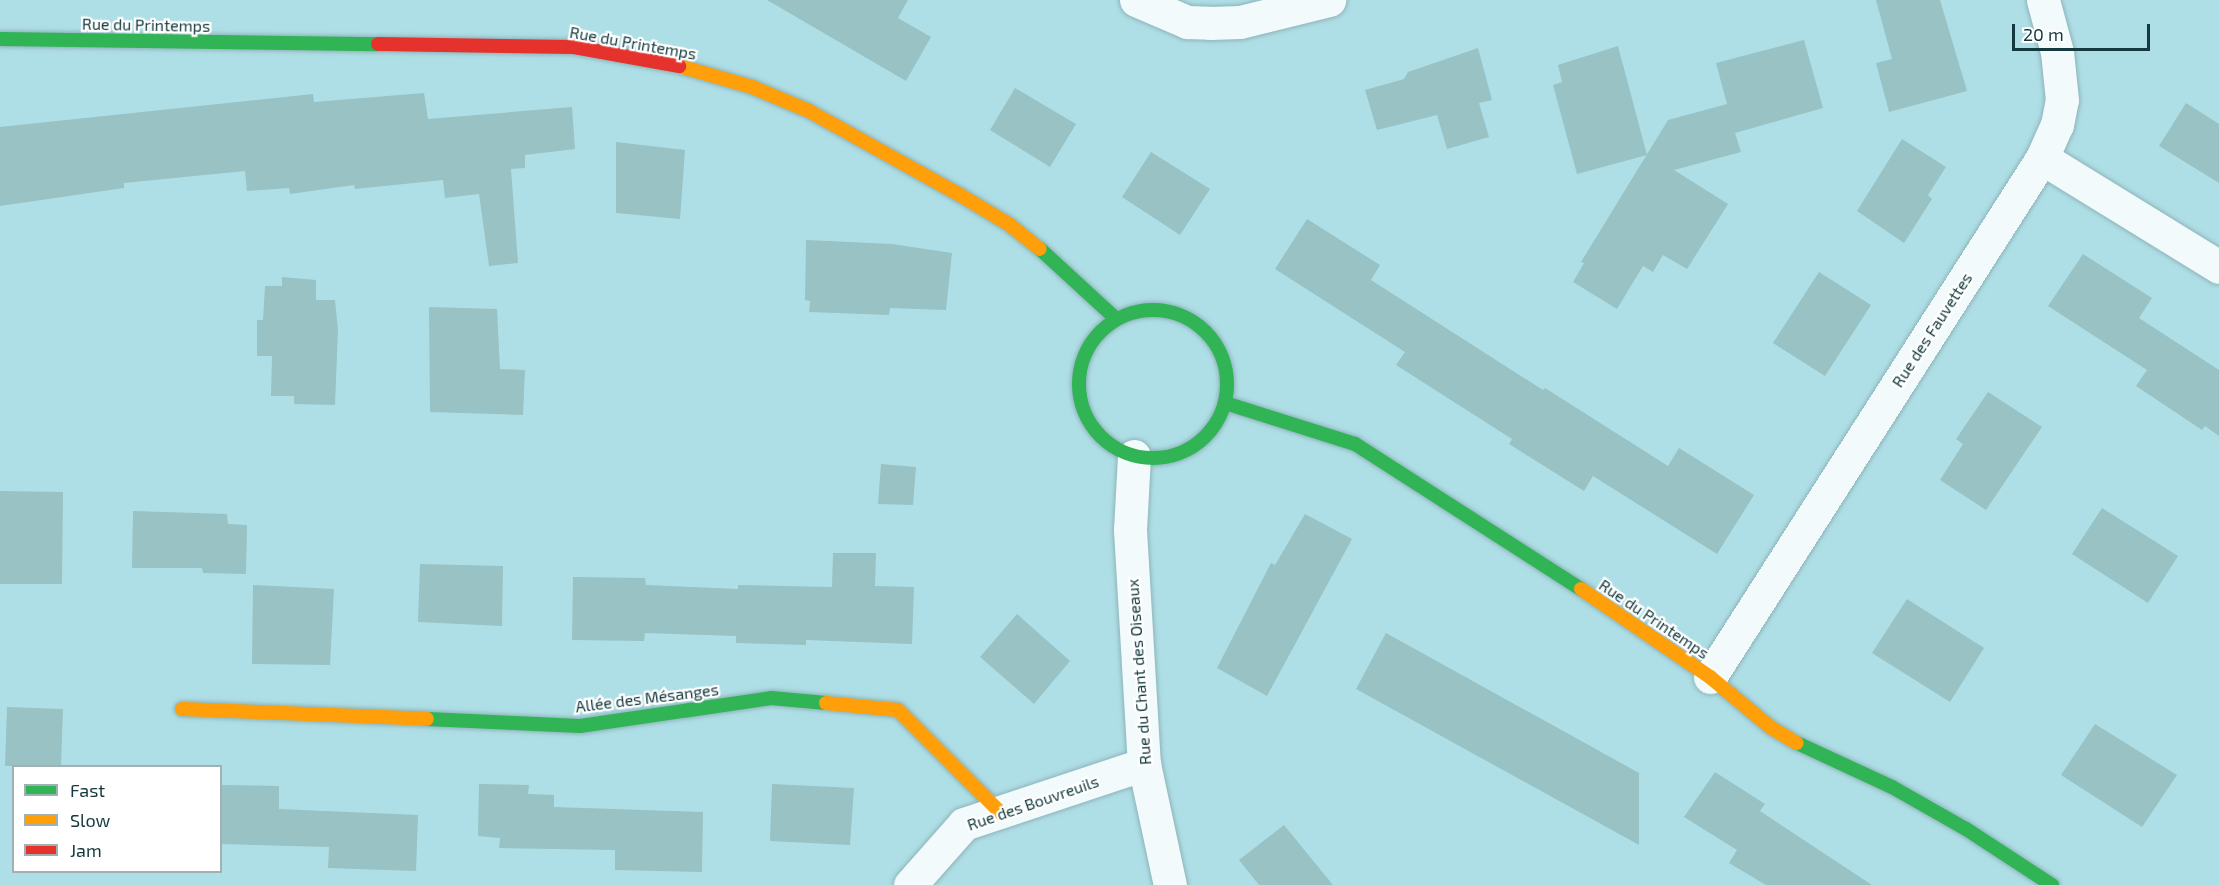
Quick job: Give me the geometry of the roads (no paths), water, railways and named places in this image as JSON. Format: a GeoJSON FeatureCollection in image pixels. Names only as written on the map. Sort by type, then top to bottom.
{"type":"FeatureCollection","features":[{"type":"Feature","properties":{"kind":"main road","name":"Rue du Printemps"},"geometry":{"type":"LineString","coordinates":[[0,39],[574,47],[691,68],[752,87],[809,111],[960,195],[1010,225],[1052,259],[1116,319]]}},
{"type":"Feature","properties":{"kind":"main road"},"geometry":{"type":"LineString","coordinates":[[1143,310],[1172,312],[1198,325],[1218,347],[1227,374],[1225,403],[1212,429],[1190,448],[1162,457],[1134,456],[1108,442],[1089,421],[1079,394],[1083,357],[1094,338],[1116,319],[1143,310]]}},
{"type":"Feature","properties":{"kind":"main road","name":"Rue du Printemps"},"geometry":{"type":"LineString","coordinates":[[1225,403],[1355,444],[1537,559],[1710,677],[1770,727],[1801,745],[1892,787],[1966,829],[2052,885]]}},
{"type":"Feature","properties":{"kind":"main road","name":"Allée des Mésanges"},"geometry":{"type":"LineString","coordinates":[[182,709],[580,726],[771,698],[898,710],[1000,813]]}},
{"type":"Feature","properties":{"kind":"street"},"geometry":{"type":"LineString","coordinates":[[1136,0],[1187,22],[1210,23],[1240,22],[1329,0]]}},
{"type":"Feature","properties":{"kind":"street","name":"Rue des Fauvettes"},"geometry":{"type":"LineString","coordinates":[[1710,677],[2042,158],[2057,125],[2062,100],[2057,52],[2043,0]]}},
{"type":"Feature","properties":{"kind":"street"},"geometry":{"type":"LineString","coordinates":[[2042,158],[2219,267]]}},
{"type":"Feature","properties":{"kind":"street","name":"Rue du Chant des Oiseaux"},"geometry":{"type":"LineString","coordinates":[[1134,456],[1130,530],[1144,764],[1170,885]]}},
{"type":"Feature","properties":{"kind":"street","name":"Rue des Bouvreuils"},"geometry":{"type":"LineString","coordinates":[[910,885],[964,824],[1144,764]]}}]}
